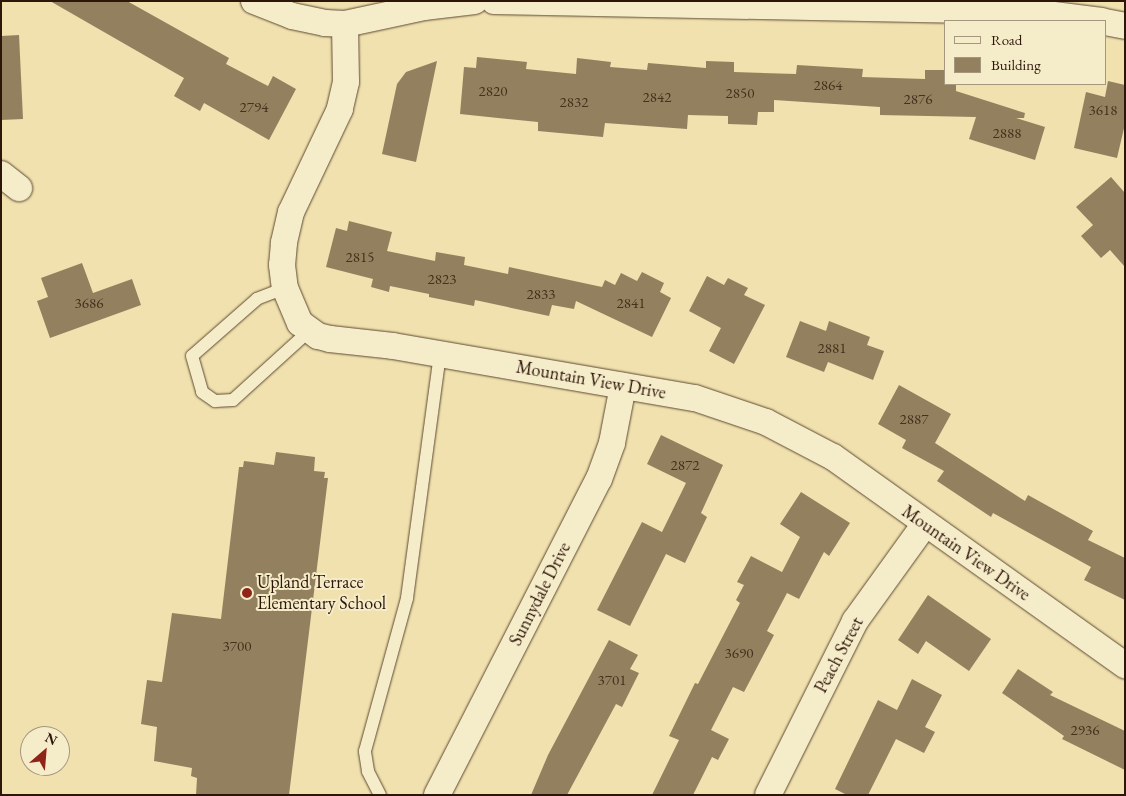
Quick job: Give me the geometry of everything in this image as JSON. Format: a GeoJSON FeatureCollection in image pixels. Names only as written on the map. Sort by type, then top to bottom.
{"type":"FeatureCollection","features":[{"type":"Feature","properties":{"kind":"street"},"geometry":{"type":"LineString","coordinates":[[254,1],[292,16],[345,24],[424,7],[475,1]]}},
{"type":"Feature","properties":{"kind":"street"},"geometry":{"type":"LineString","coordinates":[[494,1],[749,4],[1038,13],[1099,16],[1125,26]]}},
{"type":"Feature","properties":{"kind":"street"},"geometry":{"type":"LineString","coordinates":[[310,331],[300,323],[284,288],[282,266],[291,212],[340,109],[346,82],[345,24]]}},
{"type":"Feature","properties":{"kind":"street","name":"Mountain View Drive"},"geometry":{"type":"LineString","coordinates":[[310,331],[330,339],[440,354],[695,398],[766,422],[833,457],[1125,665]]}},
{"type":"Feature","properties":{"kind":"street","name":"Sunnydale Drive"},"geometry":{"type":"LineString","coordinates":[[437,795],[599,479],[612,443],[623,386]]}},
{"type":"Feature","properties":{"kind":"street","name":"Peach Street"},"geometry":{"type":"LineString","coordinates":[[768,795],[855,621],[925,524]]}},
{"type":"Feature","properties":{"kind":"lane"},"geometry":{"type":"LineString","coordinates":[[284,288],[257,299],[192,356],[202,392],[215,401],[233,400],[310,331]]}},
{"type":"Feature","properties":{"kind":"lane"},"geometry":{"type":"LineString","coordinates":[[380,795],[368,771],[365,751],[407,598],[440,354]]}},
{"type":"Feature","properties":{"kind":"building"},"geometry":{"type":"Polygon","coordinates":[[[50,1],[127,1],[229,58],[226,64],[268,86],[273,76],[296,89],[269,140],[204,103],[200,111],[174,96],[184,78],[50,1]]]}},
{"type":"Feature","properties":{"kind":"building"},"geometry":{"type":"Polygon","coordinates":[[[19,35],[23,119],[1,120],[1,36],[19,35]]]}},
{"type":"Feature","properties":{"kind":"building"},"geometry":{"type":"Polygon","coordinates":[[[477,57],[527,62],[526,69],[576,74],[577,58],[611,62],[610,67],[647,70],[648,63],[706,68],[706,61],[734,62],[734,72],[796,74],[797,65],[863,69],[862,77],[925,79],[925,70],[944,70],[944,85],[956,85],[956,91],[1025,113],[1024,118],[1016,118],[1045,127],[1035,160],[969,139],[976,117],[880,115],[880,107],[774,100],[774,112],[758,112],[757,125],[728,124],[728,116],[688,115],[687,129],[605,123],[603,137],[538,131],[538,122],[460,114],[464,67],[476,68],[477,57]]]}},
{"type":"Feature","properties":{"kind":"building"},"geometry":{"type":"Polygon","coordinates":[[[437,61],[416,162],[382,154],[397,84],[406,72],[437,61]]]}},
{"type":"Feature","properties":{"kind":"building"},"geometry":{"type":"Polygon","coordinates":[[[1108,81],[1125,85],[1125,124],[1117,158],[1074,148],[1086,92],[1105,97],[1108,81]]]}},
{"type":"Feature","properties":{"kind":"building"},"geometry":{"type":"Polygon","coordinates":[[[1111,177],[1125,193],[1125,267],[1110,250],[1101,258],[1081,236],[1093,225],[1076,207],[1111,177]]]}},
{"type":"Feature","properties":{"kind":"building"},"geometry":{"type":"Polygon","coordinates":[[[349,221],[392,232],[387,251],[435,261],[436,252],[465,257],[464,265],[508,274],[509,267],[602,287],[605,280],[615,285],[621,273],[637,281],[642,272],[664,283],[660,292],[671,298],[652,337],[576,301],[574,309],[552,305],[549,316],[475,300],[474,306],[429,297],[429,294],[390,286],[389,292],[371,287],[373,279],[326,267],[336,228],[347,231],[349,221]]]}},
{"type":"Feature","properties":{"kind":"building"},"geometry":{"type":"Polygon","coordinates":[[[82,263],[93,293],[132,279],[141,305],[50,338],[37,301],[48,297],[41,278],[82,263]]]}},
{"type":"Feature","properties":{"kind":"building"},"geometry":{"type":"Polygon","coordinates":[[[707,276],[724,285],[728,278],[748,288],[744,295],[765,305],[734,364],[709,351],[721,328],[689,311],[707,276]]]}},
{"type":"Feature","properties":{"kind":"building"},"geometry":{"type":"Polygon","coordinates":[[[800,321],[826,331],[829,321],[870,337],[867,345],[884,351],[873,380],[828,362],[824,372],[786,357],[800,321]]]}},
{"type":"Feature","properties":{"kind":"building"},"geometry":{"type":"Polygon","coordinates":[[[899,385],[951,414],[935,443],[1025,501],[1028,495],[1093,531],[1088,540],[1125,558],[1125,600],[1084,580],[1091,567],[993,513],[991,517],[937,481],[944,471],[902,448],[906,440],[878,424],[899,385]]]}},
{"type":"Feature","properties":{"kind":"building"},"geometry":{"type":"Polygon","coordinates":[[[661,435],[723,465],[701,513],[707,517],[685,563],[666,554],[630,626],[597,610],[642,522],[662,532],[686,483],[647,464],[661,435]]]}},
{"type":"Feature","properties":{"kind":"building","name":"Upland Terrace Elementary School"},"geometry":{"type":"Polygon","coordinates":[[[276,452],[315,457],[314,471],[325,472],[324,478],[328,478],[289,795],[196,795],[197,778],[191,776],[192,768],[154,761],[157,727],[141,724],[147,680],[162,682],[172,613],[221,619],[239,467],[243,467],[244,461],[274,465],[276,452]]]}},
{"type":"Feature","properties":{"kind":"building"},"geometry":{"type":"Polygon","coordinates":[[[801,492],[850,523],[829,556],[824,552],[799,599],[787,593],[767,631],[774,635],[744,692],[733,687],[711,730],[729,739],[718,760],[712,757],[693,795],[652,795],[679,740],[669,736],[695,683],[698,684],[740,603],[736,600],[744,585],[737,582],[751,556],[782,572],[800,537],[780,524],[801,492]]]}},
{"type":"Feature","properties":{"kind":"building"},"geometry":{"type":"Polygon","coordinates":[[[928,595],[991,639],[969,671],[926,641],[918,654],[898,640],[928,595]]]}},
{"type":"Feature","properties":{"kind":"building"},"geometry":{"type":"Polygon","coordinates":[[[609,640],[638,655],[630,669],[639,673],[622,707],[616,704],[567,795],[531,795],[548,755],[609,640]]]}},
{"type":"Feature","properties":{"kind":"building"},"geometry":{"type":"Polygon","coordinates":[[[1018,669],[1053,692],[1050,695],[1125,731],[1125,770],[1062,739],[1064,736],[1002,693],[1018,669]]]}},
{"type":"Feature","properties":{"kind":"building"},"geometry":{"type":"Polygon","coordinates":[[[912,679],[942,695],[925,727],[935,732],[924,753],[896,739],[868,795],[847,795],[835,789],[878,700],[897,710],[912,679]]]}},
{"type":"Feature","properties":{"kind":"place","name":"Upland Terrace Elementary School"},"geometry":{"type":"Point","coordinates":[247,593]}}]}
